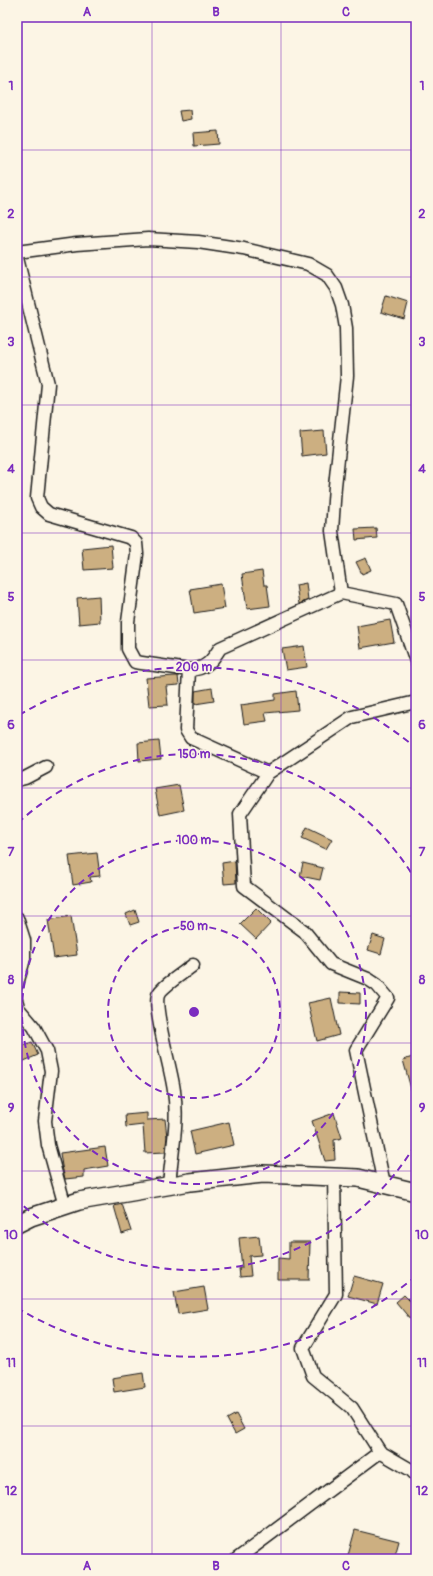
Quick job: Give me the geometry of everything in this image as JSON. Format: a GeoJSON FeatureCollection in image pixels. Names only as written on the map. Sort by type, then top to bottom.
{"type":"FeatureCollection","features":[{"type":"Feature","properties":{"kind":"street"},"geometry":{"type":"LineString","coordinates":[[17,252],[77,244],[148,239],[198,242],[251,251],[308,264],[327,275],[336,288],[342,305],[346,328],[348,376],[334,486],[332,531],[341,593]]}},
{"type":"Feature","properties":{"kind":"street"},"geometry":{"type":"LineString","coordinates":[[17,258],[48,384],[37,498],[41,507],[49,514],[131,538],[136,543],[137,554],[128,622],[128,649],[135,662],[195,670],[210,663],[220,648],[341,593],[396,604],[416,661]]}},
{"type":"Feature","properties":{"kind":"street"},"geometry":{"type":"LineString","coordinates":[[189,670],[186,730],[191,738],[268,773]]}},
{"type":"Feature","properties":{"kind":"street"},"geometry":{"type":"LineString","coordinates":[[384,1184],[356,1050],[388,998],[377,985],[368,979],[331,964],[304,931],[244,886],[240,814],[268,773],[352,717],[416,702]]}},
{"type":"Feature","properties":{"kind":"street"},"geometry":{"type":"LineString","coordinates":[[17,780],[25,778],[46,768]]}},
{"type":"Feature","properties":{"kind":"street"},"geometry":{"type":"LineString","coordinates":[[17,918],[24,940],[24,959],[17,984]]}},
{"type":"Feature","properties":{"kind":"street"},"geometry":{"type":"LineString","coordinates":[[170,1186],[176,1108],[174,1086],[161,1029],[157,1000],[159,993],[193,965]]}},
{"type":"Feature","properties":{"kind":"street"},"geometry":{"type":"LineString","coordinates":[[17,1003],[18,1008],[34,1027],[47,1051],[51,1071],[45,1121],[48,1145],[65,1206]]}},
{"type":"Feature","properties":{"kind":"street"},"geometry":{"type":"LineString","coordinates":[[17,1224],[31,1217],[79,1201],[190,1182],[263,1174],[358,1178],[416,1192]]}},
{"type":"Feature","properties":{"kind":"street"},"geometry":{"type":"LineString","coordinates":[[334,1176],[336,1294],[303,1348],[314,1376],[352,1408],[380,1452],[412,1470],[416,1475]]}},
{"type":"Feature","properties":{"kind":"street"},"geometry":{"type":"LineString","coordinates":[[237,1559],[380,1452]]}},
{"type":"Feature","properties":{"kind":"building"},"geometry":{"type":"Polygon","coordinates":[[[190,110],[191,119],[181,121],[179,111],[190,110]]]}},
{"type":"Feature","properties":{"kind":"building"},"geometry":{"type":"Polygon","coordinates":[[[218,131],[219,144],[194,146],[193,133],[218,131]]]}},
{"type":"Feature","properties":{"kind":"building"},"geometry":{"type":"Polygon","coordinates":[[[386,296],[408,303],[404,319],[381,312],[386,296]]]}},
{"type":"Feature","properties":{"kind":"building"},"geometry":{"type":"Polygon","coordinates":[[[324,431],[326,453],[302,456],[300,433],[324,431]]]}},
{"type":"Feature","properties":{"kind":"building"},"geometry":{"type":"Polygon","coordinates":[[[376,528],[377,538],[356,540],[355,529],[376,528]]]}},
{"type":"Feature","properties":{"kind":"building"},"geometry":{"type":"Polygon","coordinates":[[[111,545],[113,568],[84,570],[82,548],[111,545]]]}},
{"type":"Feature","properties":{"kind":"building"},"geometry":{"type":"Polygon","coordinates":[[[366,558],[371,570],[362,574],[356,562],[366,558]]]}},
{"type":"Feature","properties":{"kind":"building"},"geometry":{"type":"Polygon","coordinates":[[[262,571],[264,585],[267,585],[270,606],[247,609],[242,574],[262,571]]]}},
{"type":"Feature","properties":{"kind":"building"},"geometry":{"type":"Polygon","coordinates":[[[306,583],[308,600],[299,604],[296,585],[306,583]]]}},
{"type":"Feature","properties":{"kind":"building"},"geometry":{"type":"Polygon","coordinates":[[[221,584],[225,608],[194,613],[190,589],[221,584]]]}},
{"type":"Feature","properties":{"kind":"building"},"geometry":{"type":"Polygon","coordinates":[[[99,596],[100,622],[79,624],[77,598],[99,596]]]}},
{"type":"Feature","properties":{"kind":"building"},"geometry":{"type":"Polygon","coordinates":[[[390,620],[394,642],[360,648],[357,626],[390,620]]]}},
{"type":"Feature","properties":{"kind":"building"},"geometry":{"type":"Polygon","coordinates":[[[304,646],[307,667],[286,670],[282,649],[304,646]]]}},
{"type":"Feature","properties":{"kind":"building"},"geometry":{"type":"Polygon","coordinates":[[[178,676],[179,685],[166,686],[168,705],[149,706],[146,678],[178,676]]]}},
{"type":"Feature","properties":{"kind":"building"},"geometry":{"type":"Polygon","coordinates":[[[212,688],[214,701],[195,704],[195,691],[212,688]]]}},
{"type":"Feature","properties":{"kind":"building"},"geometry":{"type":"Polygon","coordinates":[[[296,691],[298,710],[265,713],[267,721],[244,724],[241,705],[275,700],[275,694],[296,691]]]}},
{"type":"Feature","properties":{"kind":"building"},"geometry":{"type":"Polygon","coordinates":[[[159,741],[161,759],[139,761],[138,743],[159,741]]]}},
{"type":"Feature","properties":{"kind":"building"},"geometry":{"type":"Polygon","coordinates":[[[179,785],[184,810],[160,815],[155,789],[179,785]]]}},
{"type":"Feature","properties":{"kind":"building"},"geometry":{"type":"Polygon","coordinates":[[[307,827],[332,839],[326,849],[302,838],[307,827]]]}},
{"type":"Feature","properties":{"kind":"building"},"geometry":{"type":"Polygon","coordinates":[[[97,853],[100,876],[90,877],[91,882],[73,885],[69,856],[97,853]]]}},
{"type":"Feature","properties":{"kind":"building"},"geometry":{"type":"Polygon","coordinates":[[[235,861],[236,883],[224,884],[222,863],[235,861]]]}},
{"type":"Feature","properties":{"kind":"building"},"geometry":{"type":"Polygon","coordinates":[[[303,863],[323,868],[320,880],[300,876],[303,863]]]}},
{"type":"Feature","properties":{"kind":"building"},"geometry":{"type":"Polygon","coordinates":[[[256,908],[271,923],[256,939],[240,924],[256,908]]]}},
{"type":"Feature","properties":{"kind":"building"},"geometry":{"type":"Polygon","coordinates":[[[135,910],[139,922],[130,925],[126,914],[135,910]]]}},
{"type":"Feature","properties":{"kind":"building"},"geometry":{"type":"Polygon","coordinates":[[[71,916],[77,955],[54,958],[48,920],[71,916]]]}},
{"type":"Feature","properties":{"kind":"building"},"geometry":{"type":"Polygon","coordinates":[[[373,935],[385,939],[381,954],[368,950],[373,935]]]}},
{"type":"Feature","properties":{"kind":"building"},"geometry":{"type":"Polygon","coordinates":[[[340,992],[360,993],[360,1004],[340,1003],[340,992]]]}},
{"type":"Feature","properties":{"kind":"building"},"geometry":{"type":"Polygon","coordinates":[[[331,998],[339,1035],[317,1041],[308,1003],[331,998]]]}},
{"type":"Feature","properties":{"kind":"building"},"geometry":{"type":"Polygon","coordinates":[[[32,1042],[38,1055],[17,1064],[17,1048],[32,1042]]]}},
{"type":"Feature","properties":{"kind":"building"},"geometry":{"type":"Polygon","coordinates":[[[416,1056],[416,1096],[413,1096],[403,1060],[416,1056]]]}},
{"type":"Feature","properties":{"kind":"building"},"geometry":{"type":"Polygon","coordinates":[[[147,1113],[147,1120],[165,1119],[167,1137],[165,1152],[145,1153],[143,1125],[126,1127],[125,1115],[147,1113]]]}},
{"type":"Feature","properties":{"kind":"building"},"geometry":{"type":"Polygon","coordinates":[[[334,1113],[342,1138],[334,1140],[335,1160],[325,1161],[312,1121],[334,1113]]]}},
{"type":"Feature","properties":{"kind":"building"},"geometry":{"type":"Polygon","coordinates":[[[229,1122],[234,1145],[195,1154],[190,1131],[229,1122]]]}},
{"type":"Feature","properties":{"kind":"building"},"geometry":{"type":"Polygon","coordinates":[[[105,1147],[108,1166],[84,1170],[84,1177],[65,1179],[60,1153],[105,1147]]]}},
{"type":"Feature","properties":{"kind":"building"},"geometry":{"type":"Polygon","coordinates":[[[122,1204],[131,1231],[122,1234],[114,1206],[122,1204]]]}},
{"type":"Feature","properties":{"kind":"building"},"geometry":{"type":"Polygon","coordinates":[[[259,1236],[261,1255],[249,1256],[251,1276],[240,1277],[239,1268],[242,1268],[239,1238],[259,1236]]]}},
{"type":"Feature","properties":{"kind":"building"},"geometry":{"type":"Polygon","coordinates":[[[289,1242],[310,1242],[309,1280],[278,1280],[278,1258],[289,1259],[289,1242]]]}},
{"type":"Feature","properties":{"kind":"building"},"geometry":{"type":"Polygon","coordinates":[[[354,1276],[383,1284],[377,1304],[348,1296],[354,1276]]]}},
{"type":"Feature","properties":{"kind":"building"},"geometry":{"type":"Polygon","coordinates":[[[204,1287],[208,1309],[178,1314],[174,1292],[204,1287]]]}},
{"type":"Feature","properties":{"kind":"building"},"geometry":{"type":"Polygon","coordinates":[[[404,1295],[411,1302],[416,1298],[416,1326],[396,1302],[404,1295]]]}},
{"type":"Feature","properties":{"kind":"building"},"geometry":{"type":"Polygon","coordinates":[[[143,1373],[145,1387],[114,1392],[112,1378],[143,1373]]]}},
{"type":"Feature","properties":{"kind":"building"},"geometry":{"type":"Polygon","coordinates":[[[236,1414],[244,1429],[235,1434],[227,1419],[236,1414]]]}},
{"type":"Feature","properties":{"kind":"building"},"geometry":{"type":"Polygon","coordinates":[[[355,1530],[399,1541],[394,1559],[347,1559],[355,1530]]]}}]}
